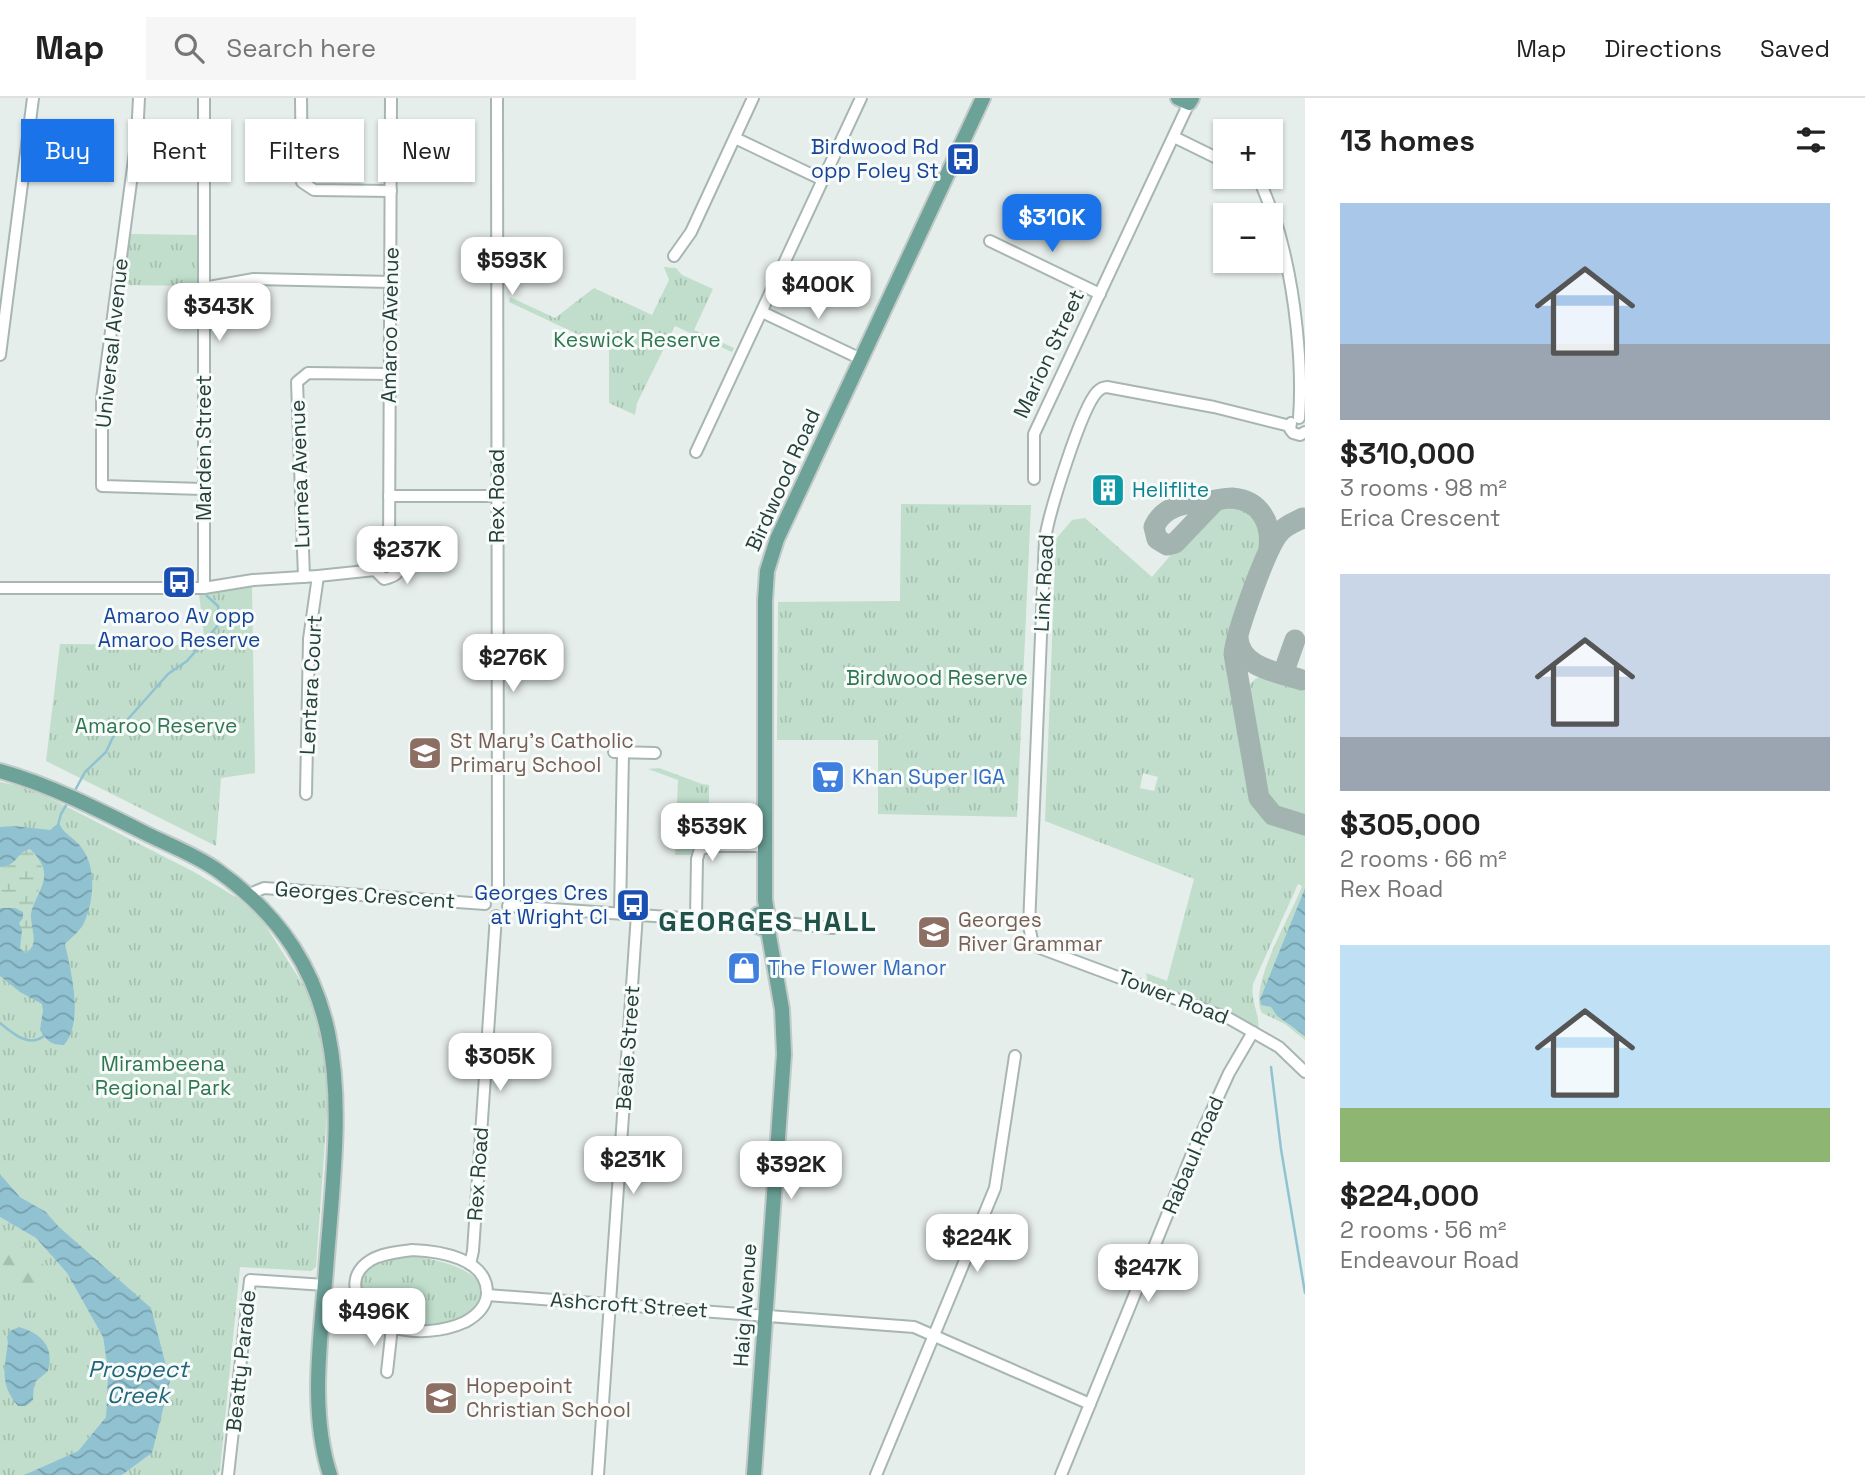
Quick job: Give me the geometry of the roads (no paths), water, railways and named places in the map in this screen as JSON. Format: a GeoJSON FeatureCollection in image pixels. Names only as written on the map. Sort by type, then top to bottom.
{"type":"FeatureCollection","features":[{"type":"Feature","properties":{"kind":"main road","name":"Birdwood Road"},"geometry":{"type":"LineString","coordinates":[[767,922],[767,571],[777,539],[983,98]]}},
{"type":"Feature","properties":{"kind":"main road"},"geometry":{"type":"LineString","coordinates":[[0,771],[72,796],[215,869],[247,895],[276,925],[303,961],[320,1001],[329,1032],[335,1079],[335,1131],[319,1421],[330,1475]]}},
{"type":"Feature","properties":{"kind":"main road","name":"Haig Avenue"},"geometry":{"type":"LineString","coordinates":[[754,1475],[784,1045],[782,1009],[767,922]]}},
{"type":"Feature","properties":{"kind":"street"},"geometry":{"type":"LineString","coordinates":[[0,355],[33,98]]}},
{"type":"Feature","properties":{"kind":"street","name":"Universal Avenue"},"geometry":{"type":"LineString","coordinates":[[139,98],[137,137],[102,399],[102,486],[204,489]]}},
{"type":"Feature","properties":{"kind":"street","name":"Marden Street"},"geometry":{"type":"LineString","coordinates":[[204,98],[204,588]]}},
{"type":"Feature","properties":{"kind":"street"},"geometry":{"type":"LineString","coordinates":[[301,98],[302,182],[314,190],[391,191]]}},
{"type":"Feature","properties":{"kind":"street","name":"Amaroo Avenue"},"geometry":{"type":"LineString","coordinates":[[0,588],[204,588],[253,580],[375,569],[384,579],[394,577],[400,564],[389,551],[391,98]]}},
{"type":"Feature","properties":{"kind":"street","name":"Rex Road"},"geometry":{"type":"LineString","coordinates":[[497,98],[498,893]]}},
{"type":"Feature","properties":{"kind":"street"},"geometry":{"type":"LineString","coordinates":[[674,256],[691,232],[753,98]]}},
{"type":"Feature","properties":{"kind":"street"},"geometry":{"type":"LineString","coordinates":[[696,452],[861,98]]}},
{"type":"Feature","properties":{"kind":"street","name":"Marion Street"},"geometry":{"type":"LineString","coordinates":[[1034,479],[1034,434],[1174,138],[1186,100]]}},
{"type":"Feature","properties":{"kind":"street"},"geometry":{"type":"LineString","coordinates":[[735,138],[822,180]]}},
{"type":"Feature","properties":{"kind":"street"},"geometry":{"type":"LineString","coordinates":[[1174,138],[1213,156]]}},
{"type":"Feature","properties":{"kind":"street"},"geometry":{"type":"LineString","coordinates":[[1263,189],[1287,263],[1302,420],[1294,419],[1290,426],[1293,433],[1303,437]]}},
{"type":"Feature","properties":{"kind":"street"},"geometry":{"type":"LineString","coordinates":[[990,241],[1100,294]]}},
{"type":"Feature","properties":{"kind":"street"},"geometry":{"type":"LineString","coordinates":[[203,288],[254,279],[391,282]]}},
{"type":"Feature","properties":{"kind":"street"},"geometry":{"type":"LineString","coordinates":[[762,312],[861,359]]}},
{"type":"Feature","properties":{"kind":"street","name":"Lurnea Avenue"},"geometry":{"type":"LineString","coordinates":[[304,577],[297,382],[308,373],[390,374]]}},
{"type":"Feature","properties":{"kind":"street","name":"Link Road"},"geometry":{"type":"LineString","coordinates":[[1032,940],[1029,917],[1045,539],[1071,451],[1093,397],[1099,389],[1107,387],[1214,407],[1290,426]]}},
{"type":"Feature","properties":{"kind":"street"},"geometry":{"type":"LineString","coordinates":[[389,496],[497,496]]}},
{"type":"Feature","properties":{"kind":"street","name":"Lentara Court"},"geometry":{"type":"LineString","coordinates":[[306,794],[309,639],[318,576]]}},
{"type":"Feature","properties":{"kind":"street"},"geometry":{"type":"LineString","coordinates":[[620,913],[619,753],[655,753]]}},
{"type":"Feature","properties":{"kind":"street"},"geometry":{"type":"LineString","coordinates":[[696,918],[697,859],[700,849],[714,846],[765,846]]}},
{"type":"Feature","properties":{"kind":"street","name":"Georges Crescent"},"geometry":{"type":"LineString","coordinates":[[247,895],[264,888],[485,904]]}},
{"type":"Feature","properties":{"kind":"street"},"geometry":{"type":"LineString","coordinates":[[498,893],[506,898],[508,906],[505,912],[496,916],[488,912],[485,904],[491,895],[498,893]]}},
{"type":"Feature","properties":{"kind":"street"},"geometry":{"type":"LineString","coordinates":[[508,906],[833,928]]}},
{"type":"Feature","properties":{"kind":"street","name":"Beale Street"},"geometry":{"type":"LineString","coordinates":[[598,1475],[637,914]]}},
{"type":"Feature","properties":{"kind":"street","name":"Rex Road"},"geometry":{"type":"LineString","coordinates":[[470,1264],[496,916]]}},
{"type":"Feature","properties":{"kind":"street","name":"Tower Road"},"geometry":{"type":"LineString","coordinates":[[1032,940],[1040,948],[1223,1016],[1279,1047],[1305,1072]]}},
{"type":"Feature","properties":{"kind":"street","name":"Rabaul Road"},"geometry":{"type":"LineString","coordinates":[[1061,1475],[1192,1153],[1229,1073],[1253,1032]]}},
{"type":"Feature","properties":{"kind":"street"},"geometry":{"type":"LineString","coordinates":[[876,1475],[995,1188],[1015,1056]]}},
{"type":"Feature","properties":{"kind":"street"},"geometry":{"type":"LineString","coordinates":[[412,1250],[439,1252],[470,1264],[484,1280],[487,1295],[483,1308],[462,1323],[432,1331],[392,1327],[371,1315],[357,1297],[355,1279],[363,1266],[380,1256],[412,1250]]}},
{"type":"Feature","properties":{"kind":"street","name":"Beatty Parade"},"geometry":{"type":"LineString","coordinates":[[228,1475],[250,1280],[325,1285]]}},
{"type":"Feature","properties":{"kind":"street","name":"Ashcroft Street"},"geometry":{"type":"LineString","coordinates":[[487,1295],[908,1326],[935,1335],[1090,1404]]}},
{"type":"Feature","properties":{"kind":"street"},"geometry":{"type":"LineString","coordinates":[[387,1372],[392,1327]]}},
{"type":"Feature","properties":{"kind":"water"},"geometry":{"type":"Polygon","coordinates":[[[59,823],[86,855],[92,874],[92,895],[84,923],[65,944],[73,982],[75,1010],[70,1035],[64,1045],[50,1042],[40,1030],[42,1004],[20,992],[0,976],[0,908],[15,908],[23,912],[19,923],[22,930],[20,948],[25,953],[30,950],[34,941],[31,914],[41,888],[44,869],[30,849],[14,862],[0,867],[0,827],[50,830],[59,823]]]}},
{"type":"Feature","properties":{"kind":"water"},"geometry":{"type":"Polygon","coordinates":[[[1305,888],[1305,1036],[1277,1016],[1271,1007],[1261,1005],[1260,999],[1305,888]]]}},
{"type":"Feature","properties":{"kind":"water","name":"Prospect Creek"},"geometry":{"type":"Polygon","coordinates":[[[0,1174],[20,1197],[46,1212],[59,1227],[151,1308],[170,1381],[152,1453],[122,1475],[24,1475],[78,1451],[106,1417],[108,1371],[103,1337],[67,1273],[36,1238],[0,1217],[0,1174]]]}},
{"type":"Feature","properties":{"kind":"water"},"geometry":{"type":"Polygon","coordinates":[[[19,1327],[40,1337],[50,1355],[48,1371],[34,1383],[33,1400],[26,1406],[18,1406],[12,1398],[5,1376],[7,1337],[10,1331],[19,1327]]]}},
{"type":"Feature","properties":{"kind":"waterway"},"geometry":{"type":"LineString","coordinates":[[73,794],[85,772],[106,752],[113,737],[128,719],[168,674],[187,661],[220,623],[218,606],[207,596]]}},
{"type":"Feature","properties":{"kind":"waterway"},"geometry":{"type":"LineString","coordinates":[[58,825],[68,802]]}},
{"type":"Feature","properties":{"kind":"waterway"},"geometry":{"type":"LineString","coordinates":[[0,1023],[26,1040],[44,1036]]}},
{"type":"Feature","properties":{"kind":"waterway"},"geometry":{"type":"LineString","coordinates":[[1271,1067],[1281,1149],[1305,1293]]}},
{"type":"Feature","properties":{"kind":"place","name":"Birdwood Rd opp Foley St"},"geometry":{"type":"Point","coordinates":[963,159]}},
{"type":"Feature","properties":{"kind":"place","name":"Heliflite"},"geometry":{"type":"Point","coordinates":[1108,490]}},
{"type":"Feature","properties":{"kind":"place","name":"Amaroo Av opp Amaroo Reserve"},"geometry":{"type":"Point","coordinates":[179,582]}},
{"type":"Feature","properties":{"kind":"place","name":"St Mary's Catholic Primary School"},"geometry":{"type":"Point","coordinates":[425,753]}},
{"type":"Feature","properties":{"kind":"place","name":"Khan Super IGA"},"geometry":{"type":"Point","coordinates":[828,777]}},
{"type":"Feature","properties":{"kind":"place","name":"Georges Cres at Wright Cl"},"geometry":{"type":"Point","coordinates":[633,905]}},
{"type":"Feature","properties":{"kind":"place","name":"Georges River Grammar"},"geometry":{"type":"Point","coordinates":[934,932]}},
{"type":"Feature","properties":{"kind":"place","name":"The Flower Manor"},"geometry":{"type":"Point","coordinates":[744,968]}},
{"type":"Feature","properties":{"kind":"place","name":"Hopepoint Christian School"},"geometry":{"type":"Point","coordinates":[441,1398]}},
{"type":"Feature","properties":{"kind":"district","name":"GEORGES HALL"},"geometry":{"type":"Point","coordinates":[768,921]}},
{"type":"Feature","properties":{"kind":"park label","name":"Keswick Reserve"},"geometry":{"type":"Point","coordinates":[637,340]}},
{"type":"Feature","properties":{"kind":"park label","name":"Birdwood Reserve"},"geometry":{"type":"Point","coordinates":[937,678]}},
{"type":"Feature","properties":{"kind":"park label","name":"Amaroo Reserve"},"geometry":{"type":"Point","coordinates":[156,726]}},
{"type":"Feature","properties":{"kind":"park label","name":"Mirambeena Regional Park"},"geometry":{"type":"Point","coordinates":[163,1076]}}]}
